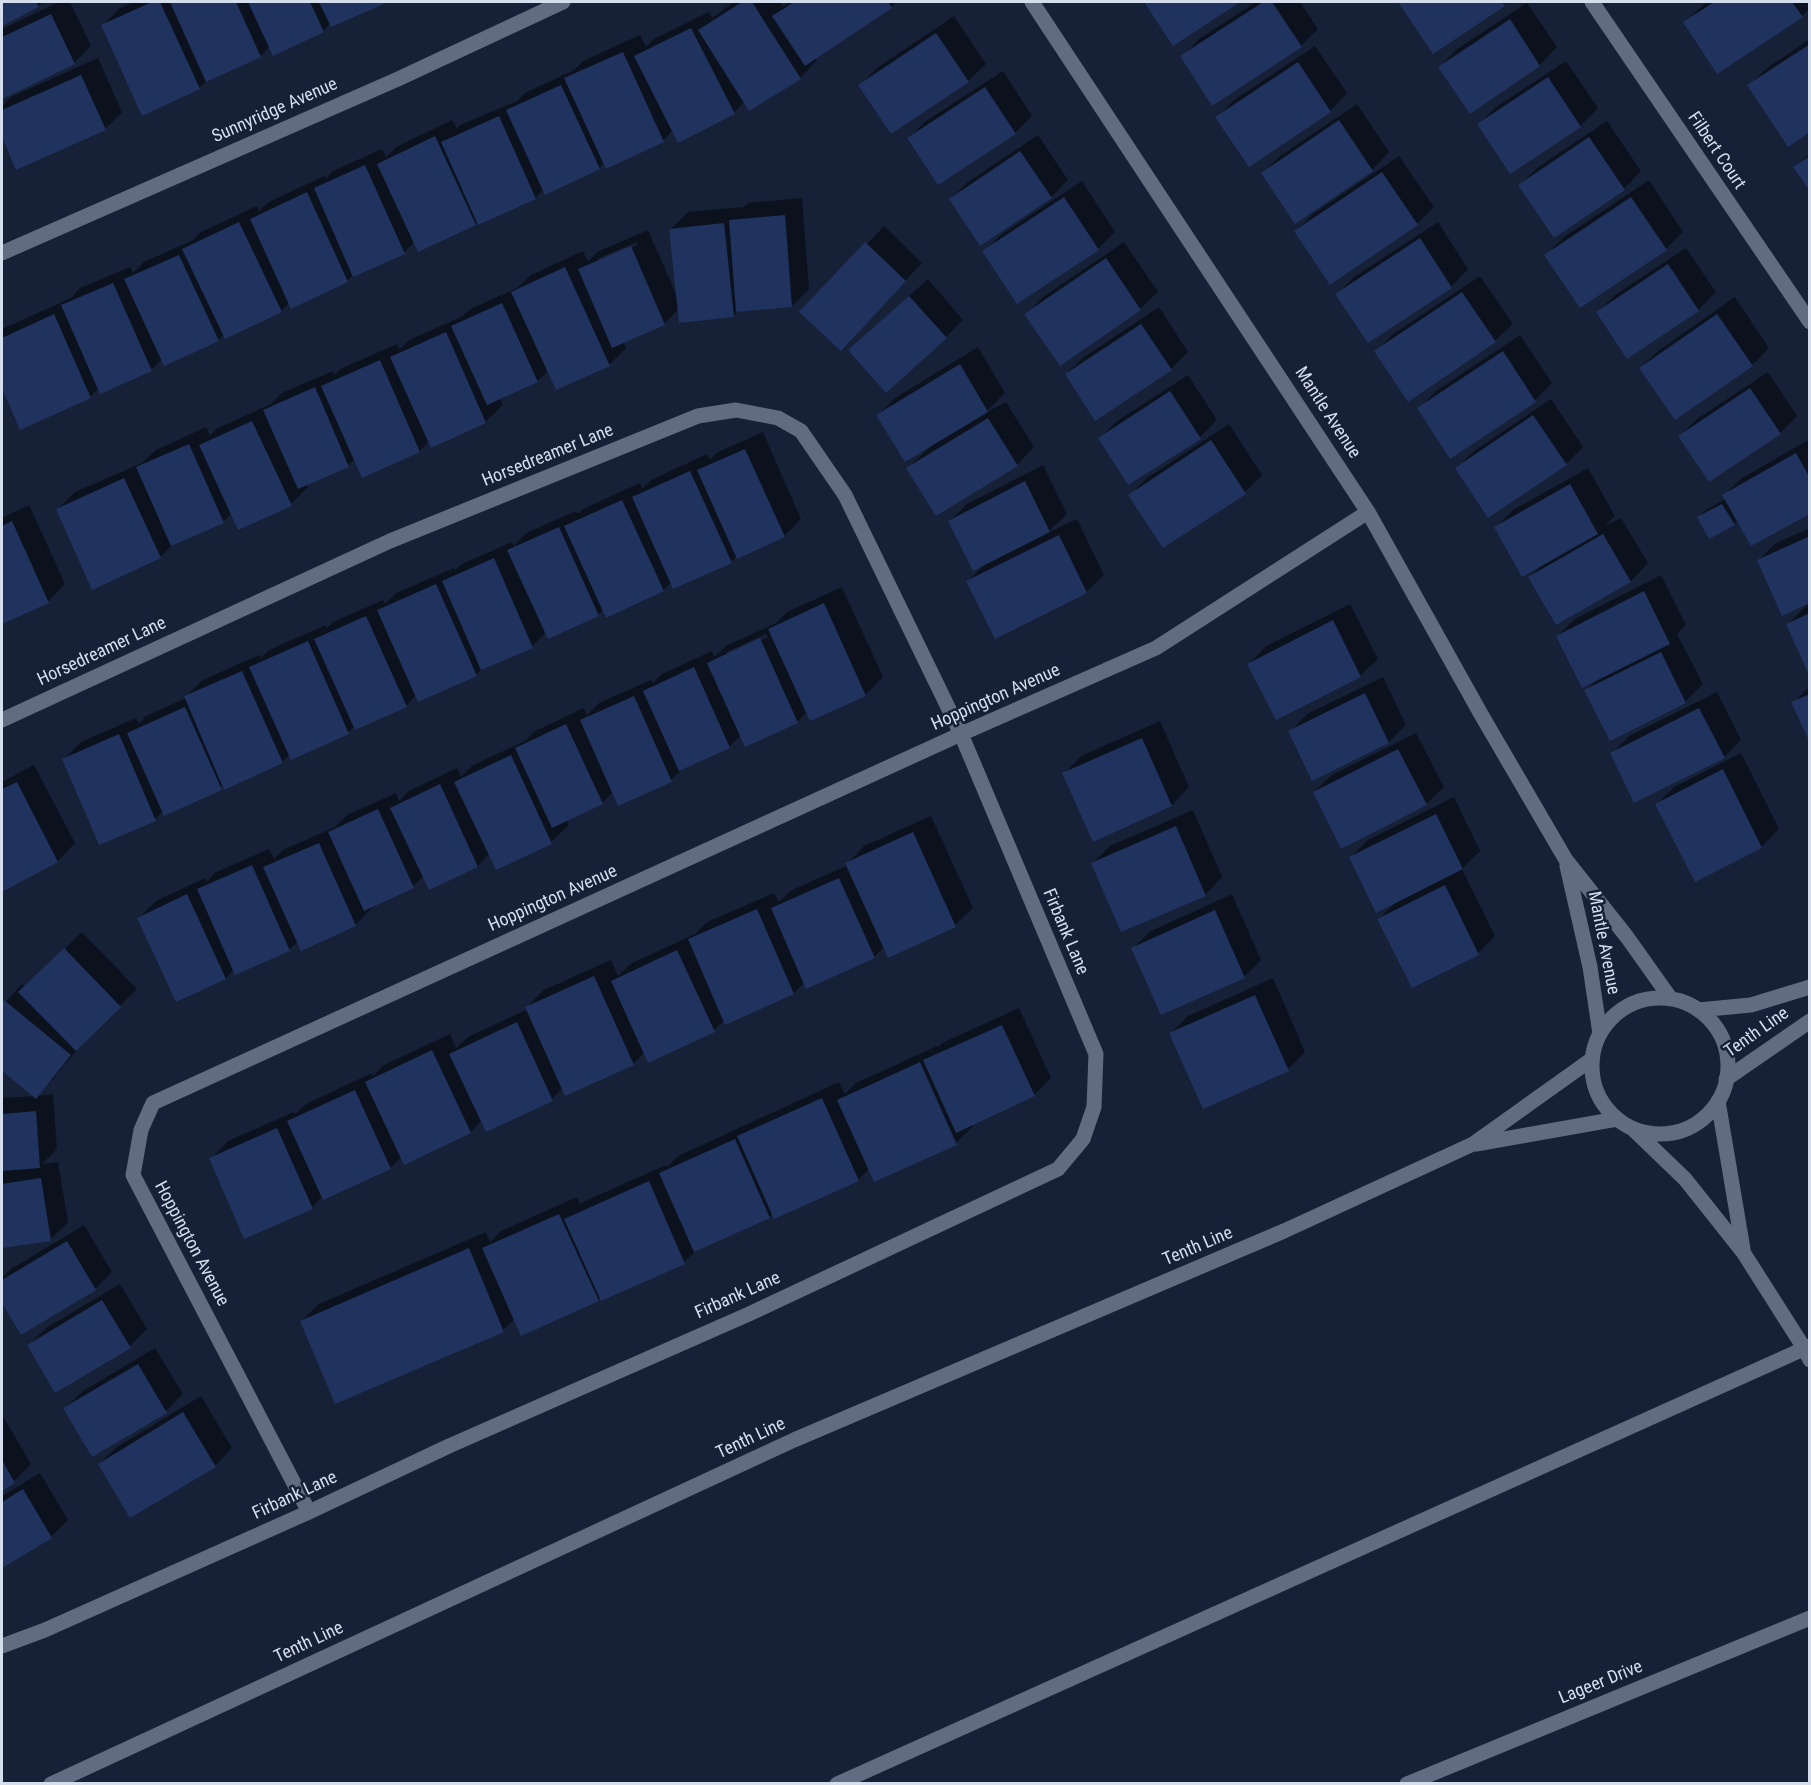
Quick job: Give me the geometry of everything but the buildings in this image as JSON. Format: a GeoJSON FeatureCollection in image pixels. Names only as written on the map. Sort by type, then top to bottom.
{"type":"FeatureCollection","features":[{"type":"Feature","properties":{"kind":"street","name":"Sunnyridge Avenue"},"geometry":{"type":"LineString","coordinates":[[2,253],[398,79],[563,2]]}},
{"type":"Feature","properties":{"kind":"street","name":"Mantle Avenue"},"geometry":{"type":"LineString","coordinates":[[1032,2],[1368,512],[1566,860],[1627,937],[1671,999]]}},
{"type":"Feature","properties":{"kind":"street","name":"Filbert Court"},"geometry":{"type":"LineString","coordinates":[[1592,2],[1809,322]]}},
{"type":"Feature","properties":{"kind":"street","name":"Horsedreamer Lane"},"geometry":{"type":"LineString","coordinates":[[2,720],[390,541],[699,416],[736,410],[778,418],[801,431],[845,495],[961,734]]}},
{"type":"Feature","properties":{"kind":"street","name":"Hoppington Avenue"},"geometry":{"type":"LineString","coordinates":[[309,1512],[133,1175],[141,1130],[153,1103],[961,734],[1156,648],[1368,512]]}},
{"type":"Feature","properties":{"kind":"street","name":"Firbank Lane"},"geometry":{"type":"LineString","coordinates":[[2,1646],[45,1630],[309,1512],[449,1446],[748,1314],[1058,1169],[1083,1138],[1094,1107],[1096,1054],[961,734]]}},
{"type":"Feature","properties":{"kind":"street","name":"Mantle Avenue"},"geometry":{"type":"LineString","coordinates":[[1566,860],[1590,967],[1600,1034]]}},
{"type":"Feature","properties":{"kind":"street","name":"Tenth Line"},"geometry":{"type":"LineString","coordinates":[[1698,1010],[1751,1005],[1809,987]]}},
{"type":"Feature","properties":{"kind":"street"},"geometry":{"type":"LineString","coordinates":[[1650,999],[1671,999],[1698,1010],[1712,1023],[1722,1040],[1727,1059],[1726,1078],[1718,1101],[1706,1116],[1689,1128],[1670,1134],[1650,1134],[1632,1128],[1617,1119],[1602,1102],[1593,1081],[1592,1059],[1600,1034],[1612,1018],[1629,1005],[1650,999]]}},
{"type":"Feature","properties":{"kind":"street","name":"Tenth Line"},"geometry":{"type":"LineString","coordinates":[[1726,1078],[1809,1020]]}},
{"type":"Feature","properties":{"kind":"street","name":"Tenth Line"},"geometry":{"type":"LineString","coordinates":[[51,1784],[794,1440],[1284,1231],[1473,1144],[1592,1059]]}},
{"type":"Feature","properties":{"kind":"street"},"geometry":{"type":"LineString","coordinates":[[1718,1101],[1743,1252]]}},
{"type":"Feature","properties":{"kind":"street","name":"Tenth Line"},"geometry":{"type":"LineString","coordinates":[[1473,1144],[1617,1119]]}},
{"type":"Feature","properties":{"kind":"street"},"geometry":{"type":"LineString","coordinates":[[837,1784],[1808,1351],[1743,1252],[1685,1179],[1632,1128]]}},
{"type":"Feature","properties":{"kind":"street","name":"Lageer Drive"},"geometry":{"type":"LineString","coordinates":[[1407,1784],[1809,1618]]}}]}
